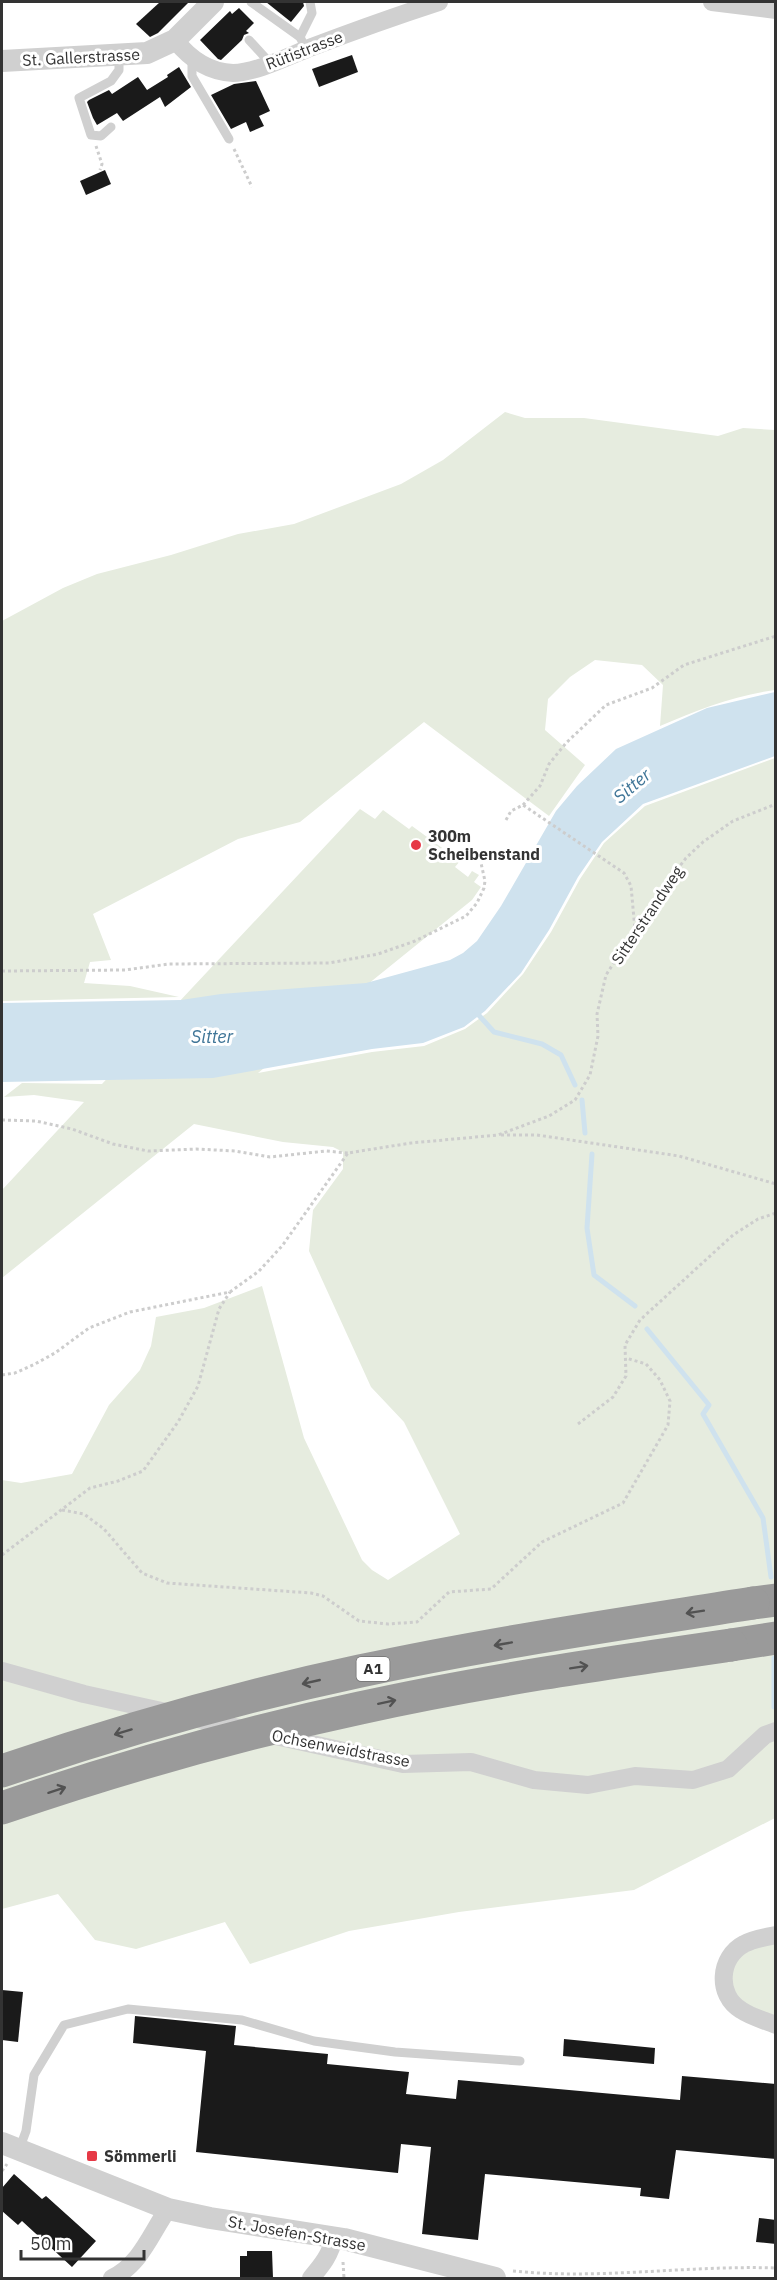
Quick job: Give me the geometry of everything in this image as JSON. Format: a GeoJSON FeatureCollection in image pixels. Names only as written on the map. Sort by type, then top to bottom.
{"type":"FeatureCollection","features":[{"type":"Feature","properties":{"kind":"highway","name":"A1"},"geometry":{"type":"LineString","coordinates":[[2,1771],[181,1715],[338,1676],[481,1648],[764,1602]]}},
{"type":"Feature","properties":{"kind":"highway","name":"A1"},"geometry":{"type":"LineString","coordinates":[[2,1808],[190,1749],[350,1710],[520,1677],[776,1638]]}},
{"type":"Feature","properties":{"kind":"street","name":"St. Gallerstrasse"},"geometry":{"type":"LineString","coordinates":[[2,61],[147,53],[175,40],[213,2]]}},
{"type":"Feature","properties":{"kind":"street","name":"Rütistrasse"},"geometry":{"type":"LineString","coordinates":[[175,40],[192,60],[220,72],[236,73],[271,64],[303,43],[439,2]]}},
{"type":"Feature","properties":{"kind":"street"},"geometry":{"type":"LineString","coordinates":[[712,2],[776,10]]}},
{"type":"Feature","properties":{"kind":"street","name":"Ochsenweidstrasse"},"geometry":{"type":"LineString","coordinates":[[2,1671],[84,1694],[403,1764],[471,1762],[534,1780],[588,1785],[635,1776],[693,1780],[728,1769],[765,1735],[776,1731]]}},
{"type":"Feature","properties":{"kind":"street"},"geometry":{"type":"LineString","coordinates":[[776,1935],[745,1943],[737,1948],[725,1967],[723,1987],[727,1997],[740,2010],[776,2025]]}},
{"type":"Feature","properties":{"kind":"street","name":"St. Josefen-Strasse"},"geometry":{"type":"LineString","coordinates":[[10,2147],[168,2209],[210,2218],[334,2237],[495,2278]]}},
{"type":"Feature","properties":{"kind":"street"},"geometry":{"type":"LineString","coordinates":[[112,2278],[138,2257],[168,2209]]}},
{"type":"Feature","properties":{"kind":"street"},"geometry":{"type":"LineString","coordinates":[[311,2278],[324,2264],[332,2249],[334,2237]]}},
{"type":"Feature","properties":{"kind":"lane"},"geometry":{"type":"LineString","coordinates":[[250,2],[303,43],[312,13],[310,2]]}},
{"type":"Feature","properties":{"kind":"lane"},"geometry":{"type":"LineString","coordinates":[[249,40],[271,64]]}},
{"type":"Feature","properties":{"kind":"lane"},"geometry":{"type":"LineString","coordinates":[[111,127],[101,136],[91,135],[79,98],[111,81],[120,70],[119,56]]}},
{"type":"Feature","properties":{"kind":"lane"},"geometry":{"type":"LineString","coordinates":[[192,60],[192,76],[229,139]]}},
{"type":"Feature","properties":{"kind":"lane"},"geometry":{"type":"LineString","coordinates":[[10,2147],[26,2131],[34,2075],[64,2025],[128,2009],[242,2020],[314,2041],[395,2052],[520,2061]]}},
{"type":"Feature","properties":{"kind":"path"},"geometry":{"type":"LineString","coordinates":[[94,135],[102,164],[100,170]]}},
{"type":"Feature","properties":{"kind":"path"},"geometry":{"type":"LineString","coordinates":[[229,139],[252,187]]}},
{"type":"Feature","properties":{"kind":"path"},"geometry":{"type":"LineString","coordinates":[[506,820],[511,812],[523,805],[540,786],[549,764],[566,743],[606,705],[652,688],[684,665],[776,636]]}},
{"type":"Feature","properties":{"kind":"path","name":"Sitterstrandweg"},"geometry":{"type":"LineString","coordinates":[[2,1120],[36,1121],[72,1129],[113,1144],[148,1151],[196,1149],[235,1151],[270,1157],[326,1151],[348,1153],[411,1143],[498,1135],[549,1116],[575,1100],[590,1075],[598,1036],[597,1014],[606,975],[656,897],[686,858],[704,842],[733,821],[776,804]]}},
{"type":"Feature","properties":{"kind":"path"},"geometry":{"type":"LineString","coordinates":[[523,805],[624,873],[631,886],[635,932]]}},
{"type":"Feature","properties":{"kind":"path"},"geometry":{"type":"LineString","coordinates":[[2,971],[125,970],[169,964],[329,963],[378,954],[415,941],[466,916],[477,903],[484,888],[485,881],[481,863],[485,855]]}},
{"type":"Feature","properties":{"kind":"path"},"geometry":{"type":"LineString","coordinates":[[498,1135],[537,1135],[679,1156],[776,1184]]}},
{"type":"Feature","properties":{"kind":"path"},"geometry":{"type":"LineString","coordinates":[[2,1555],[90,1488],[118,1481],[143,1471],[178,1422],[198,1386],[219,1309],[230,1292],[259,1271],[282,1246],[348,1153]]}},
{"type":"Feature","properties":{"kind":"path"},"geometry":{"type":"LineString","coordinates":[[578,1424],[613,1397],[626,1376],[625,1345],[640,1320],[733,1235],[758,1219],[776,1213]]}},
{"type":"Feature","properties":{"kind":"path"},"geometry":{"type":"LineString","coordinates":[[2,1375],[15,1373],[35,1364],[55,1353],[89,1328],[130,1312],[230,1292]]}},
{"type":"Feature","properties":{"kind":"path"},"geometry":{"type":"LineString","coordinates":[[62,1510],[84,1514],[104,1529],[142,1573],[167,1582],[311,1593],[323,1596],[359,1621],[388,1624],[417,1622],[449,1592],[491,1589],[542,1542],[623,1503],[668,1425],[670,1401],[660,1380],[646,1364],[626,1358]]}},
{"type":"Feature","properties":{"kind":"path"},"geometry":{"type":"LineString","coordinates":[[344,2271],[344,2278]]}},
{"type":"Feature","properties":{"kind":"shaded area"},"geometry":{"type":"Polygon","coordinates":[[[505,412],[525,418],[584,418],[718,436],[743,428],[775,430],[775,690],[745,695],[716,704],[660,726],[663,685],[642,665],[595,660],[570,677],[548,699],[545,730],[585,765],[549,816],[424,722],[300,822],[238,839],[93,914],[111,960],[90,962],[84,983],[130,986],[179,997],[2,1001],[2,621],[63,588],[97,574],[171,555],[238,534],[294,524],[401,484],[443,460],[505,412]]]}},
{"type":"Feature","properties":{"kind":"shaded area"},"geometry":{"type":"Polygon","coordinates":[[[775,758],[775,1818],[634,1890],[459,1912],[349,1931],[250,1964],[225,1922],[136,1949],[95,1940],[58,1894],[2,1909],[2,1480],[21,1483],[72,1474],[109,1405],[140,1370],[151,1346],[156,1317],[204,1308],[262,1286],[304,1438],[362,1560],[372,1570],[388,1580],[460,1534],[404,1422],[371,1387],[309,1251],[313,1210],[343,1169],[343,1152],[333,1147],[283,1142],[194,1124],[2,1278],[2,1190],[84,1102],[34,1095],[4,1097],[22,1083],[102,1084],[360,809],[375,819],[383,810],[409,829],[412,826],[460,861],[455,867],[468,877],[472,871],[479,875],[474,882],[481,887],[472,900],[258,1073],[372,1052],[424,1046],[465,1029],[487,1013],[523,974],[604,843],[645,806],[775,758]]]}},
{"type":"Feature","properties":{"kind":"shaded area"},"geometry":{"type":"Polygon","coordinates":[[[775,1942],[775,2017],[741,2002],[731,1990],[732,1963],[742,1952],[775,1942]]]}},
{"type":"Feature","properties":{"kind":"water","name":"Sitter"},"geometry":{"type":"Polygon","coordinates":[[[775,692],[775,756],[643,804],[602,842],[578,877],[549,930],[521,973],[485,1011],[464,1027],[423,1043],[372,1049],[213,1078],[2,1082],[2,1003],[181,1000],[221,994],[366,983],[450,960],[477,941],[501,906],[556,811],[577,786],[616,749],[707,708],[775,692]]]}},
{"type":"Feature","properties":{"kind":"building"},"geometry":{"type":"Polygon","coordinates":[[[160,2],[189,2],[158,33],[150,37],[136,24],[160,2]]]}},
{"type":"Feature","properties":{"kind":"building"},"geometry":{"type":"Polygon","coordinates":[[[266,2],[303,2],[304,6],[291,22],[266,2]]]}},
{"type":"Feature","properties":{"kind":"building"},"geometry":{"type":"Polygon","coordinates":[[[239,8],[254,23],[246,31],[249,33],[244,35],[242,40],[221,60],[218,59],[200,40],[230,11],[232,14],[239,8]]]}},
{"type":"Feature","properties":{"kind":"building"},"geometry":{"type":"Polygon","coordinates":[[[352,55],[358,72],[319,87],[312,69],[352,55]]]}},
{"type":"Feature","properties":{"kind":"building"},"geometry":{"type":"Polygon","coordinates":[[[179,67],[191,87],[165,107],[160,97],[123,121],[117,113],[97,125],[87,102],[89,100],[109,90],[112,94],[138,77],[147,90],[179,67]]]}},
{"type":"Feature","properties":{"kind":"building"},"geometry":{"type":"Polygon","coordinates":[[[256,81],[270,111],[259,116],[264,126],[250,132],[246,122],[231,129],[211,95],[234,84],[256,81]]]}},
{"type":"Feature","properties":{"kind":"building"},"geometry":{"type":"Polygon","coordinates":[[[105,170],[111,184],[86,195],[80,181],[105,170]]]}},
{"type":"Feature","properties":{"kind":"building"},"geometry":{"type":"Polygon","coordinates":[[[2,1990],[23,1992],[18,2042],[2,2040],[2,1990]]]}},
{"type":"Feature","properties":{"kind":"building"},"geometry":{"type":"Polygon","coordinates":[[[135,2016],[236,2026],[234,2045],[328,2054],[327,2064],[409,2072],[406,2094],[456,2099],[458,2080],[680,2100],[682,2076],[776,2084],[776,2159],[676,2150],[669,2199],[640,2196],[641,2188],[485,2174],[478,2240],[422,2234],[431,2147],[401,2144],[398,2173],[196,2152],[206,2051],[133,2043],[135,2016]]]}},
{"type":"Feature","properties":{"kind":"building"},"geometry":{"type":"Polygon","coordinates":[[[564,2039],[655,2048],[654,2064],[563,2056],[564,2039]]]}},
{"type":"Feature","properties":{"kind":"building"},"geometry":{"type":"Polygon","coordinates":[[[14,2174],[42,2199],[46,2196],[96,2241],[72,2267],[22,2221],[18,2225],[2,2211],[2,2188],[14,2174]]]}},
{"type":"Feature","properties":{"kind":"building"},"geometry":{"type":"Polygon","coordinates":[[[759,2218],[776,2220],[776,2244],[756,2242],[759,2218]]]}},
{"type":"Feature","properties":{"kind":"building"},"geometry":{"type":"Polygon","coordinates":[[[247,2251],[272,2251],[273,2278],[240,2278],[240,2256],[247,2256],[247,2251]]]}},
{"type":"Feature","properties":{"kind":"waterway"},"geometry":{"type":"LineString","coordinates":[[475,1011],[494,1032],[542,1044],[561,1055],[575,1085]]}},
{"type":"Feature","properties":{"kind":"waterway"},"geometry":{"type":"LineString","coordinates":[[582,1100],[585,1133]]}},
{"type":"Feature","properties":{"kind":"waterway"},"geometry":{"type":"LineString","coordinates":[[592,1154],[587,1228],[594,1275],[635,1306]]}},
{"type":"Feature","properties":{"kind":"waterway"},"geometry":{"type":"LineString","coordinates":[[647,1329],[709,1405],[703,1414],[763,1518],[771,1577]]}},
{"type":"Feature","properties":{"kind":"waterway"},"geometry":{"type":"LineString","coordinates":[[774,1658],[774,1707]]}},
{"type":"Feature","properties":{"kind":"place","name":"300m Scheibenstand"},"geometry":{"type":"Point","coordinates":[416,845]}},
{"type":"Feature","properties":{"kind":"place","name":"Sömmerli"},"geometry":{"type":"Point","coordinates":[92,2156]}}]}
